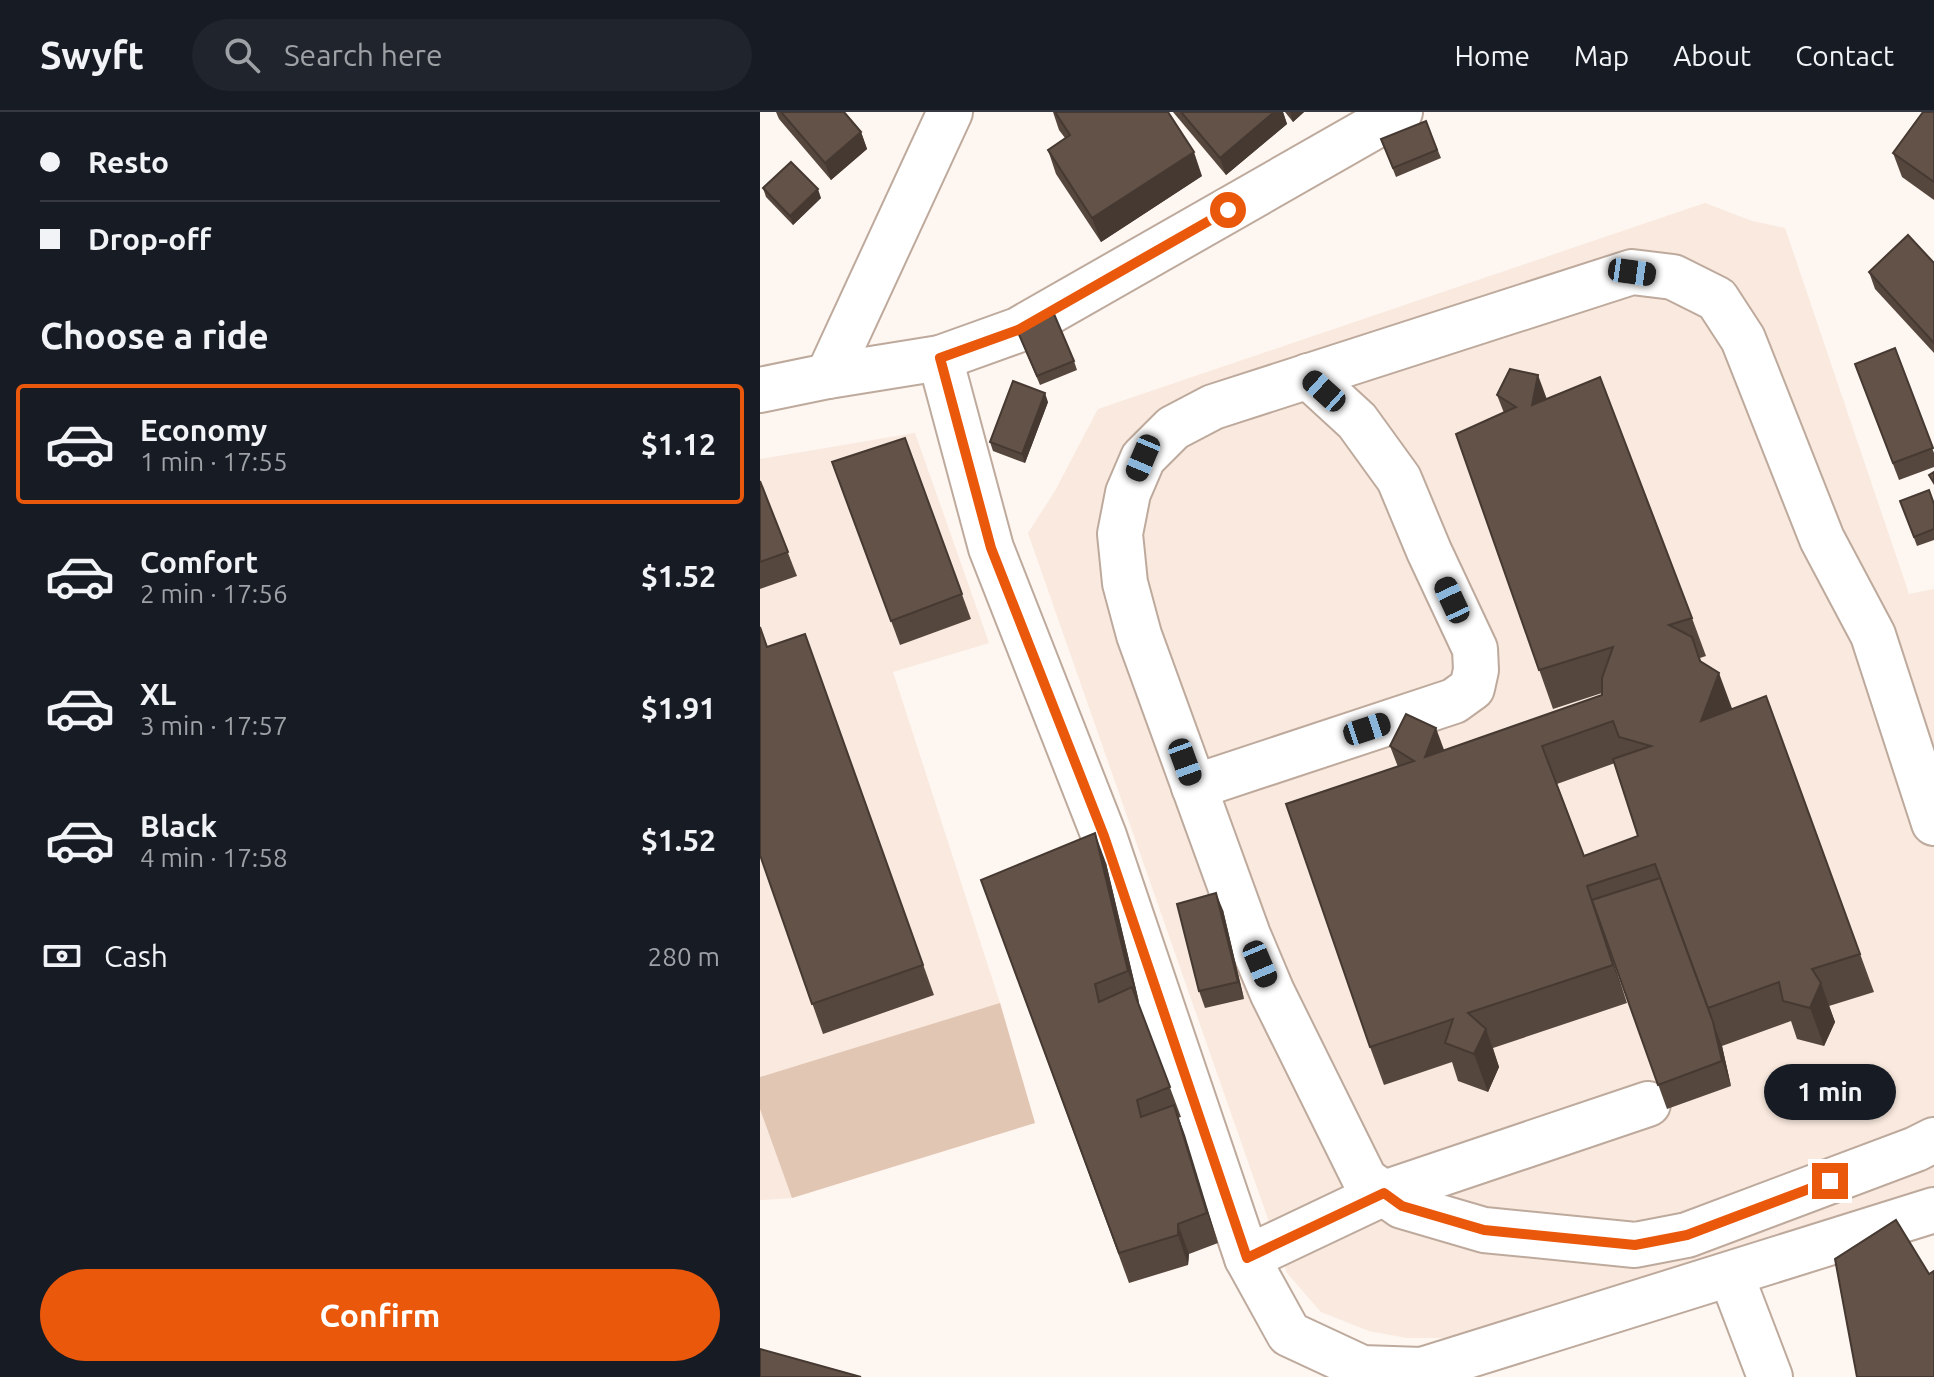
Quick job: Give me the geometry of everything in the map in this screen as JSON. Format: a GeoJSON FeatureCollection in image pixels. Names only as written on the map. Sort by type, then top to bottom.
{"type":"FeatureCollection","features":[{"type":"Feature","properties":{"kind":"street"},"geometry":{"type":"LineString","coordinates":[[828,376],[950,112]]}},
{"type":"Feature","properties":{"kind":"street"},"geometry":{"type":"LineString","coordinates":[[1301,167],[1367,112]]}},
{"type":"Feature","properties":{"kind":"street"},"geometry":{"type":"LineString","coordinates":[[760,390],[940,358],[1018,330],[1400,112]]}},
{"type":"Feature","properties":{"kind":"street"},"geometry":{"type":"LineString","coordinates":[[1934,823],[1873,635],[1822,539],[1743,339],[1717,299],[1673,277],[1632,272],[1213,407],[1173,428],[1143,458],[1128,493],[1120,534],[1125,583],[1139,635],[1248,935],[1272,992],[1365,1180],[1402,1206],[1484,1230],[1635,1245],[1687,1235],[1934,1140]]}},
{"type":"Feature","properties":{"kind":"street"},"geometry":{"type":"LineString","coordinates":[[940,358],[991,548],[1104,836],[1247,1258],[1289,1334],[1362,1368],[1422,1370],[1934,1210]]}},
{"type":"Feature","properties":{"kind":"street"},"geometry":{"type":"LineString","coordinates":[[1194,787],[1454,701],[1472,688],[1476,670],[1475,649],[1399,479],[1357,421],[1308,376]]}},
{"type":"Feature","properties":{"kind":"street"},"geometry":{"type":"LineString","coordinates":[[1247,1258],[1384,1193],[1648,1104]]}},
{"type":"Feature","properties":{"kind":"street"},"geometry":{"type":"LineString","coordinates":[[1731,1275],[1770,1377]]}},
{"type":"Feature","properties":{"kind":"shaded area"},"geometry":{"type":"Polygon","coordinates":[[[1705,203],[1752,221],[1785,228],[1909,594],[1934,589],[1934,1186],[1503,1328],[1444,1338],[1407,1338],[1369,1331],[1321,1312],[1287,1273],[1028,533],[1055,491],[1098,409],[1705,203]]]}},
{"type":"Feature","properties":{"kind":"shaded area"},"geometry":{"type":"Polygon","coordinates":[[[915,433],[989,643],[893,672],[1000,1003],[1035,1123],[792,1198],[760,1200],[760,459],[915,433]]]}},
{"type":"Feature","properties":{"kind":"shaded area"},"geometry":{"type":"Polygon","coordinates":[[[1000,1003],[1035,1123],[792,1198],[760,1109],[760,1077],[1000,1003]]]}},
{"type":"Feature","properties":{"kind":"building"},"geometry":{"type":"Polygon","coordinates":[[[781,112],[844,112],[861,132],[825,163],[781,112]]]}},
{"type":"Feature","properties":{"kind":"building"},"geometry":{"type":"Polygon","coordinates":[[[1055,112],[1168,112],[1194,152],[1092,218],[1048,150],[1070,135],[1055,112]]]}},
{"type":"Feature","properties":{"kind":"building"},"geometry":{"type":"Polygon","coordinates":[[[1181,112],[1274,112],[1220,158],[1181,112]]]}},
{"type":"Feature","properties":{"kind":"building"},"geometry":{"type":"Polygon","coordinates":[[[1923,112],[1934,112],[1934,182],[1893,153],[1923,112]]]}},
{"type":"Feature","properties":{"kind":"building"},"geometry":{"type":"Polygon","coordinates":[[[1426,121],[1437,150],[1393,168],[1381,139],[1426,121]]]}},
{"type":"Feature","properties":{"kind":"building"},"geometry":{"type":"Polygon","coordinates":[[[791,162],[818,189],[790,216],[763,188],[791,162]]]}},
{"type":"Feature","properties":{"kind":"building"},"geometry":{"type":"Polygon","coordinates":[[[1908,235],[1934,263],[1934,343],[1869,272],[1908,235]]]}},
{"type":"Feature","properties":{"kind":"building"},"geometry":{"type":"Polygon","coordinates":[[[1054,314],[1074,361],[1037,376],[1017,330],[1054,314]]]}},
{"type":"Feature","properties":{"kind":"building"},"geometry":{"type":"Polygon","coordinates":[[[1895,348],[1933,448],[1893,463],[1855,364],[1895,348]]]}},
{"type":"Feature","properties":{"kind":"building"},"geometry":{"type":"Polygon","coordinates":[[[1510,369],[1538,375],[1532,405],[1600,377],[1692,618],[1669,625],[1692,637],[1700,661],[1719,673],[1701,721],[1766,696],[1860,954],[1812,969],[1821,983],[1810,1008],[1783,1001],[1779,982],[1708,1008],[1655,864],[1587,886],[1613,965],[1468,1013],[1486,1029],[1474,1054],[1445,1043],[1453,1019],[1370,1047],[1286,804],[1414,761],[1390,746],[1406,714],[1436,728],[1425,757],[1602,695],[1602,678],[1613,647],[1539,670],[1456,434],[1516,407],[1497,395],[1510,369]],[[1613,721],[1542,746],[1584,856],[1638,836],[1613,759],[1651,746],[1619,737],[1613,721]]]}},
{"type":"Feature","properties":{"kind":"building"},"geometry":{"type":"Polygon","coordinates":[[[1013,381],[1045,393],[1022,454],[990,442],[1013,381]]]}},
{"type":"Feature","properties":{"kind":"building"},"geometry":{"type":"Polygon","coordinates":[[[905,438],[962,594],[891,621],[832,462],[905,438]]]}},
{"type":"Feature","properties":{"kind":"building"},"geometry":{"type":"Polygon","coordinates":[[[760,481],[788,552],[760,562],[760,481]]]}},
{"type":"Feature","properties":{"kind":"building"},"geometry":{"type":"Polygon","coordinates":[[[1929,490],[1934,504],[1934,529],[1914,537],[1900,501],[1929,490]]]}},
{"type":"Feature","properties":{"kind":"building"},"geometry":{"type":"Polygon","coordinates":[[[760,627],[767,647],[805,634],[923,965],[812,1004],[760,855],[760,627]]]}},
{"type":"Feature","properties":{"kind":"building"},"geometry":{"type":"Polygon","coordinates":[[[1095,833],[1128,971],[1095,984],[1099,1002],[1132,987],[1170,1087],[1137,1100],[1141,1117],[1174,1105],[1207,1213],[1178,1224],[1178,1235],[1119,1253],[981,880],[1095,833]]]}},
{"type":"Feature","properties":{"kind":"building"},"geometry":{"type":"Polygon","coordinates":[[[1660,878],[1713,1022],[1722,1061],[1658,1085],[1592,900],[1660,878]]]}},
{"type":"Feature","properties":{"kind":"building"},"geometry":{"type":"Polygon","coordinates":[[[1216,893],[1238,982],[1199,991],[1177,904],[1216,893]]]}},
{"type":"Feature","properties":{"kind":"building"},"geometry":{"type":"Polygon","coordinates":[[[1896,1220],[1929,1274],[1934,1271],[1934,1377],[1857,1377],[1835,1259],[1896,1220]]]}},
{"type":"Feature","properties":{"kind":"building"},"geometry":{"type":"Polygon","coordinates":[[[760,1349],[861,1377],[760,1377],[760,1349]]]}},
{"type":"Feature","properties":{"kind":"route"},"geometry":{"type":"LineString","coordinates":[[1228,210],[1018,330],[940,358],[991,548],[1104,836],[1247,1258],[1384,1193],[1402,1206],[1484,1230],[1635,1245],[1687,1235],[1830,1181]]}}]}
